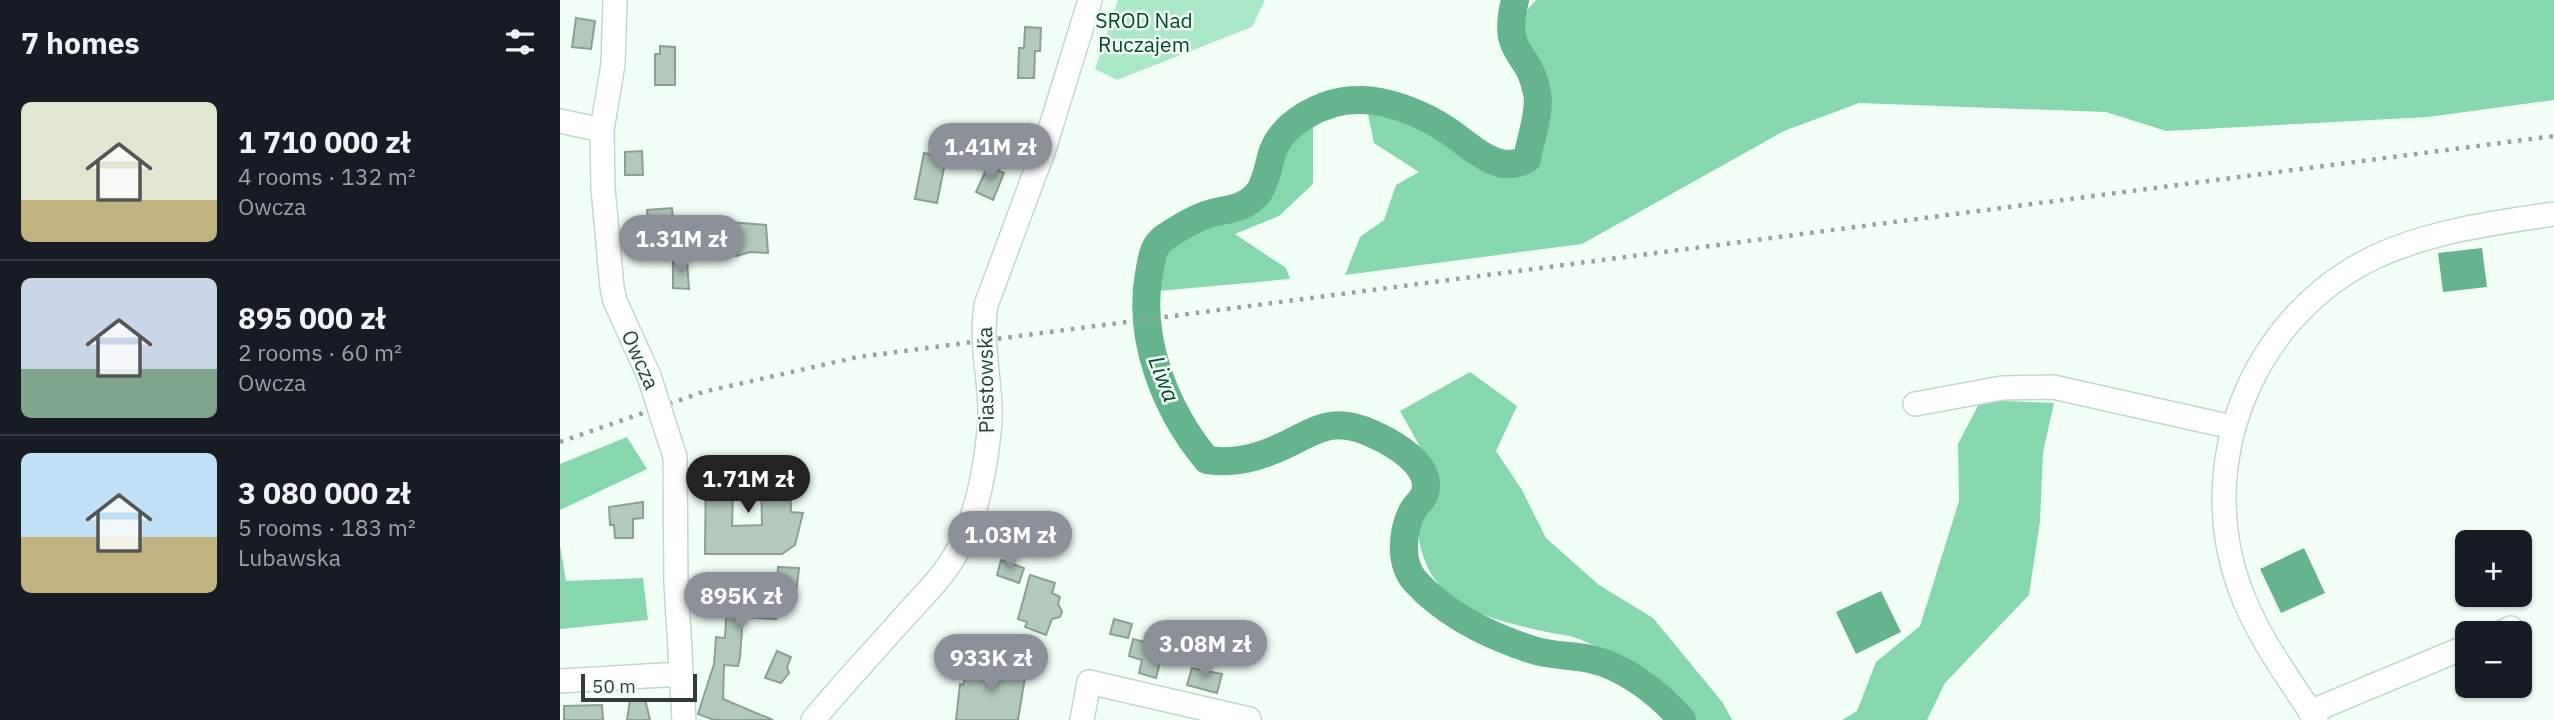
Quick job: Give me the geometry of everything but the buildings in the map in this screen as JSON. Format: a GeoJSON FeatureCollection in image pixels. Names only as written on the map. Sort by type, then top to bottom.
{"type":"FeatureCollection","features":[{"type":"Feature","properties":{"kind":"street","name":"Owcza"},"geometry":{"type":"LineString","coordinates":[[615,0],[613,64],[602,130],[603,188],[612,288],[615,301],[649,376],[675,457],[676,583],[684,720]]}},
{"type":"Feature","properties":{"kind":"street","name":"Piastowska"},"geometry":{"type":"LineString","coordinates":[[813,720],[937,581],[957,551],[969,524],[978,497],[989,434],[990,384],[984,331],[986,305],[1044,149],[1090,0]]}},
{"type":"Feature","properties":{"kind":"street"},"geometry":{"type":"LineString","coordinates":[[560,121],[602,130]]}},
{"type":"Feature","properties":{"kind":"street"},"geometry":{"type":"LineString","coordinates":[[2455,652],[2313,716],[2247,607],[2231,559],[2223,508],[2232,427],[2251,377],[2287,326],[2318,295],[2345,274],[2370,260],[2432,237],[2487,224],[2554,214]]}},
{"type":"Feature","properties":{"kind":"street"},"geometry":{"type":"LineString","coordinates":[[1915,404],[2028,385],[2053,387],[2232,427]]}},
{"type":"Feature","properties":{"kind":"street"},"geometry":{"type":"LineString","coordinates":[[560,681],[681,674]]}},
{"type":"Feature","properties":{"kind":"street"},"geometry":{"type":"LineString","coordinates":[[1082,720],[1089,682],[1249,719]]}},
{"type":"Feature","properties":{"kind":"green space","name":"SROD Nad Ruczajem"},"geometry":{"type":"Polygon","coordinates":[[[1118,0],[1265,0],[1252,27],[1117,80],[1095,69],[1118,0]]]}},
{"type":"Feature","properties":{"kind":"shaded area"},"geometry":{"type":"Polygon","coordinates":[[[1536,0],[2554,0],[2554,100],[2428,117],[2166,131],[2106,112],[1859,103],[1784,131],[1582,244],[1345,275],[1360,237],[1384,220],[1396,185],[1419,172],[1374,143],[1367,109],[1434,133],[1475,166],[1522,171],[1538,160],[1545,94],[1519,20],[1536,0]]]}},
{"type":"Feature","properties":{"kind":"shaded area"},"geometry":{"type":"Polygon","coordinates":[[[1313,122],[1313,184],[1279,216],[1235,234],[1286,268],[1290,279],[1158,291],[1164,254],[1207,223],[1246,214],[1276,187],[1290,142],[1313,122]]]}},
{"type":"Feature","properties":{"kind":"shaded area"},"geometry":{"type":"Polygon","coordinates":[[[2482,248],[2487,287],[2443,292],[2438,253],[2482,248]]]}},
{"type":"Feature","properties":{"kind":"shaded area"},"geometry":{"type":"Polygon","coordinates":[[[1470,372],[1517,406],[1496,451],[1522,490],[1546,538],[1599,585],[1653,618],[1723,703],[1732,720],[1691,720],[1654,683],[1610,654],[1575,638],[1500,620],[1479,612],[1460,603],[1444,590],[1431,574],[1422,553],[1417,527],[1435,504],[1434,472],[1400,411],[1470,372]]]}},
{"type":"Feature","properties":{"kind":"shaded area"},"geometry":{"type":"Polygon","coordinates":[[[1981,400],[2054,403],[2043,452],[2040,521],[2029,595],[1945,683],[1927,720],[1842,720],[1857,711],[1876,662],[1920,626],[1959,501],[1958,444],[1981,400]]]}},
{"type":"Feature","properties":{"kind":"shaded area"},"geometry":{"type":"Polygon","coordinates":[[[627,437],[647,469],[560,510],[560,464],[627,437]]]}},
{"type":"Feature","properties":{"kind":"shaded area"},"geometry":{"type":"Polygon","coordinates":[[[560,545],[566,581],[643,578],[648,620],[560,629],[560,545]]]}},
{"type":"Feature","properties":{"kind":"shaded area"},"geometry":{"type":"Polygon","coordinates":[[[2304,548],[2325,593],[2281,613],[2260,569],[2304,548]]]}},
{"type":"Feature","properties":{"kind":"shaded area"},"geometry":{"type":"Polygon","coordinates":[[[1881,591],[1901,632],[1856,654],[1836,612],[1881,591]]]}},
{"type":"Feature","properties":{"kind":"waterway","name":"Liwa"},"geometry":{"type":"LineString","coordinates":[[1515,0],[1511,32],[1533,78],[1538,100],[1527,159],[1505,164],[1484,157],[1437,124],[1416,113],[1381,102],[1345,101],[1306,115],[1284,133],[1276,145],[1261,188],[1254,197],[1238,207],[1194,220],[1157,244],[1152,258],[1146,299],[1151,348],[1167,397],[1192,441],[1207,460],[1231,461],[1254,457],[1318,429],[1342,425],[1373,434],[1400,449],[1417,464],[1426,483],[1425,493],[1413,510],[1406,527],[1404,556],[1410,574],[1427,593],[1454,614],[1500,638],[1540,652],[1590,659],[1616,668],[1652,691],[1682,720]]}},
{"type":"Feature","properties":{"kind":"railway"},"geometry":{"type":"LineString","coordinates":[[560,442],[703,392],[858,357],[2554,136]]}}]}
